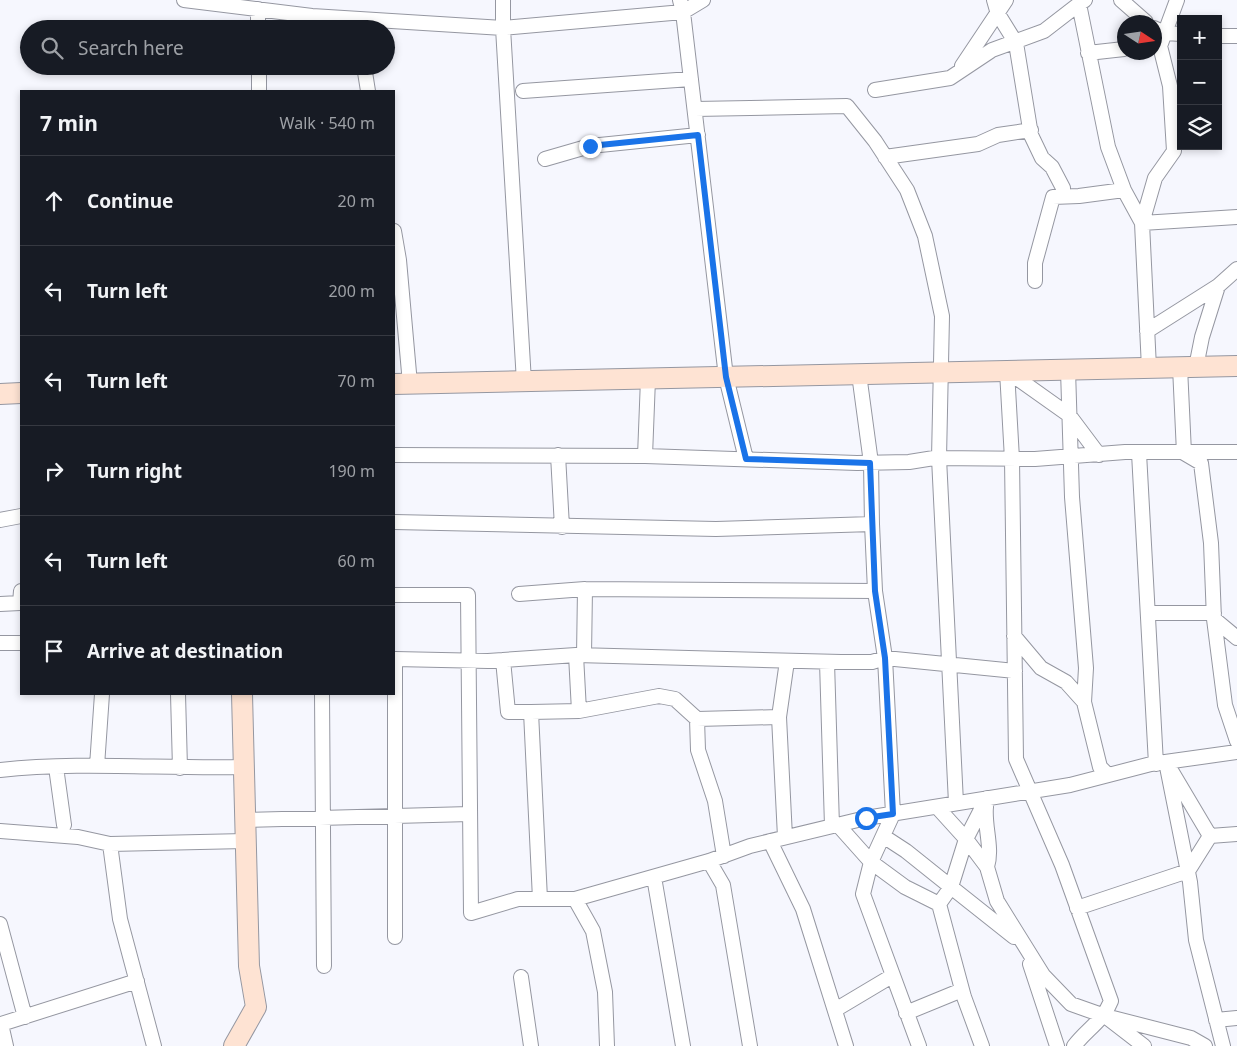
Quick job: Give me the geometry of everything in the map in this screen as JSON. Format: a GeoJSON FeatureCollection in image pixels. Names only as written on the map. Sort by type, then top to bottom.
{"type":"FeatureCollection","features":[{"type":"Feature","properties":{"kind":"street"},"geometry":{"type":"LineString","coordinates":[[184,0],[330,20]]}},
{"type":"Feature","properties":{"kind":"street"},"geometry":{"type":"LineString","coordinates":[[503,0],[503,28],[524,382]]}},
{"type":"Feature","properties":{"kind":"street"},"geometry":{"type":"LineString","coordinates":[[395,25],[503,28],[682,6],[703,0]]}},
{"type":"Feature","properties":{"kind":"street"},"geometry":{"type":"LineString","coordinates":[[994,0],[998,14],[1016,42],[1031,130],[1042,158],[1052,167],[1063,188]]}},
{"type":"Feature","properties":{"kind":"street"},"geometry":{"type":"LineString","coordinates":[[950,78],[965,63],[1006,0]]}},
{"type":"Feature","properties":{"kind":"street"},"geometry":{"type":"LineString","coordinates":[[1121,0],[1138,15]]}},
{"type":"Feature","properties":{"kind":"street"},"geometry":{"type":"LineString","coordinates":[[1162,31],[1177,0]]}},
{"type":"Feature","properties":{"kind":"street"},"geometry":{"type":"LineString","coordinates":[[1082,2],[1088,52],[1108,147],[1124,190],[1142,223]]}},
{"type":"Feature","properties":{"kind":"street"},"geometry":{"type":"LineString","coordinates":[[875,90],[950,78],[992,50],[1044,31],[1082,2]]}},
{"type":"Feature","properties":{"kind":"street"},"geometry":{"type":"LineString","coordinates":[[682,6],[726,377],[746,459]]}},
{"type":"Feature","properties":{"kind":"street"},"geometry":{"type":"LineString","coordinates":[[258,9],[258,20]]}},
{"type":"Feature","properties":{"kind":"street"},"geometry":{"type":"LineString","coordinates":[[1162,38],[1177,35]]}},
{"type":"Feature","properties":{"kind":"street"},"geometry":{"type":"LineString","coordinates":[[1222,36],[1237,36]]}},
{"type":"Feature","properties":{"kind":"street"},"geometry":{"type":"LineString","coordinates":[[1088,52],[1117,50]]}},
{"type":"Feature","properties":{"kind":"street"},"geometry":{"type":"LineString","coordinates":[[1149,368],[1142,223],[1155,178],[1174,151],[1170,86],[1162,55]]}},
{"type":"Feature","properties":{"kind":"street"},"geometry":{"type":"LineString","coordinates":[[259,75],[259,90]]}},
{"type":"Feature","properties":{"kind":"street"},"geometry":{"type":"LineString","coordinates":[[365,75],[368,90]]}},
{"type":"Feature","properties":{"kind":"street"},"geometry":{"type":"LineString","coordinates":[[523,91],[692,79]]}},
{"type":"Feature","properties":{"kind":"street"},"geometry":{"type":"LineString","coordinates":[[695,109],[847,106],[907,190],[925,236],[942,316],[939,458],[956,804]]}},
{"type":"Feature","properties":{"kind":"street"},"geometry":{"type":"LineString","coordinates":[[885,157],[978,144],[998,135],[1031,130]]}},
{"type":"Feature","properties":{"kind":"street"},"geometry":{"type":"LineString","coordinates":[[545,159],[590,146],[698,135]]}},
{"type":"Feature","properties":{"kind":"street"},"geometry":{"type":"LineString","coordinates":[[1035,282],[1035,263],[1053,197],[1079,196],[1124,190]]}},
{"type":"Feature","properties":{"kind":"street"},"geometry":{"type":"LineString","coordinates":[[1142,223],[1237,217]]}},
{"type":"Feature","properties":{"kind":"street"},"geometry":{"type":"LineString","coordinates":[[395,237],[399,260],[402,384],[1237,366]]}},
{"type":"Feature","properties":{"kind":"street"},"geometry":{"type":"LineString","coordinates":[[1148,331],[1218,286],[1237,269]]}},
{"type":"Feature","properties":{"kind":"street"},"geometry":{"type":"LineString","coordinates":[[1184,453],[1188,367],[1202,337],[1218,286]]}},
{"type":"Feature","properties":{"kind":"street"},"geometry":{"type":"LineString","coordinates":[[1068,370],[1070,458],[1086,668],[1084,702],[1100,767],[1108,775]]}},
{"type":"Feature","properties":{"kind":"street"},"geometry":{"type":"LineString","coordinates":[[1007,371],[1070,415],[1099,455]]}},
{"type":"Feature","properties":{"kind":"street"},"geometry":{"type":"LineString","coordinates":[[1007,371],[1012,459],[1016,759],[1031,791],[1112,1001],[1106,1016],[1087,1030],[1074,1046]]}},
{"type":"Feature","properties":{"kind":"street"},"geometry":{"type":"LineString","coordinates":[[859,374],[870,463],[875,591],[885,658],[893,814],[871,862],[863,894],[919,1046]]}},
{"type":"Feature","properties":{"kind":"street"},"geometry":{"type":"LineString","coordinates":[[646,456],[648,379]]}},
{"type":"Feature","properties":{"kind":"street"},"geometry":{"type":"LineString","coordinates":[[0,394],[20,393]]}},
{"type":"Feature","properties":{"kind":"street"},"geometry":{"type":"LineString","coordinates":[[395,455],[646,456],[870,463],[909,462],[939,458],[1070,458],[1139,452],[1237,452]]}},
{"type":"Feature","properties":{"kind":"street"},"geometry":{"type":"LineString","coordinates":[[1139,452],[1161,763],[1188,871],[1196,940],[1222,1046]]}},
{"type":"Feature","properties":{"kind":"street"},"geometry":{"type":"LineString","coordinates":[[1184,453],[1201,463],[1211,543],[1214,616],[1225,705],[1237,741]]}},
{"type":"Feature","properties":{"kind":"street"},"geometry":{"type":"LineString","coordinates":[[558,455],[562,527]]}},
{"type":"Feature","properties":{"kind":"street"},"geometry":{"type":"LineString","coordinates":[[0,520],[20,516]]}},
{"type":"Feature","properties":{"kind":"street"},"geometry":{"type":"LineString","coordinates":[[395,522],[562,527],[716,528],[872,524]]}},
{"type":"Feature","properties":{"kind":"street"},"geometry":{"type":"LineString","coordinates":[[519,594],[585,589],[875,591]]}},
{"type":"Feature","properties":{"kind":"street"},"geometry":{"type":"LineString","coordinates":[[579,711],[580,655],[585,589]]}},
{"type":"Feature","properties":{"kind":"street"},"geometry":{"type":"LineString","coordinates":[[395,595],[468,595],[470,913],[518,900],[575,899],[710,861],[750,846],[835,825],[1031,791],[1161,763],[1237,752]]}},
{"type":"Feature","properties":{"kind":"street"},"geometry":{"type":"LineString","coordinates":[[0,604],[20,603]]}},
{"type":"Feature","properties":{"kind":"street"},"geometry":{"type":"LineString","coordinates":[[1149,612],[1214,616],[1237,638]]}},
{"type":"Feature","properties":{"kind":"street"},"geometry":{"type":"LineString","coordinates":[[1014,636],[1042,668],[1066,682],[1084,702]]}},
{"type":"Feature","properties":{"kind":"street"},"geometry":{"type":"LineString","coordinates":[[0,643],[20,643]]}},
{"type":"Feature","properties":{"kind":"street"},"geometry":{"type":"LineString","coordinates":[[395,937],[395,659],[469,661],[580,655],[872,662],[885,658],[1015,671]]}},
{"type":"Feature","properties":{"kind":"street"},"geometry":{"type":"LineString","coordinates":[[503,660],[508,712],[579,711],[659,696],[675,699],[697,719],[779,717]]}},
{"type":"Feature","properties":{"kind":"street"},"geometry":{"type":"LineString","coordinates":[[785,838],[779,717],[787,661]]}},
{"type":"Feature","properties":{"kind":"street"},"geometry":{"type":"LineString","coordinates":[[827,662],[835,825],[871,862],[905,888],[939,904],[962,990],[982,1046]]}},
{"type":"Feature","properties":{"kind":"street"},"geometry":{"type":"LineString","coordinates":[[97,766],[102,695]]}},
{"type":"Feature","properties":{"kind":"street"},"geometry":{"type":"LineString","coordinates":[[178,695],[180,768]]}},
{"type":"Feature","properties":{"kind":"street"},"geometry":{"type":"LineString","coordinates":[[234,1046],[256,1007],[249,966],[242,695]]}},
{"type":"Feature","properties":{"kind":"street"},"geometry":{"type":"LineString","coordinates":[[322,695],[324,966]]}},
{"type":"Feature","properties":{"kind":"street"},"geometry":{"type":"LineString","coordinates":[[531,712],[540,899]]}},
{"type":"Feature","properties":{"kind":"street"},"geometry":{"type":"LineString","coordinates":[[697,719],[698,750],[715,801],[724,856]]}},
{"type":"Feature","properties":{"kind":"street"},"geometry":{"type":"LineString","coordinates":[[1161,763],[1210,836]]}},
{"type":"Feature","properties":{"kind":"street"},"geometry":{"type":"LineString","coordinates":[[0,770],[97,766],[243,767]]}},
{"type":"Feature","properties":{"kind":"street"},"geometry":{"type":"LineString","coordinates":[[56,767],[64,825]]}},
{"type":"Feature","properties":{"kind":"street"},"geometry":{"type":"LineString","coordinates":[[939,904],[951,887],[966,838],[987,798]]}},
{"type":"Feature","properties":{"kind":"street"},"geometry":{"type":"LineString","coordinates":[[987,798],[985,820],[990,859],[987,867]]}},
{"type":"Feature","properties":{"kind":"street"},"geometry":{"type":"LineString","coordinates":[[937,807],[966,838],[987,867],[997,901],[1025,948],[1043,975],[1071,1004],[1106,1016],[1192,1038],[1205,1046]]}},
{"type":"Feature","properties":{"kind":"street"},"geometry":{"type":"LineString","coordinates":[[244,820],[470,814]]}},
{"type":"Feature","properties":{"kind":"street"},"geometry":{"type":"LineString","coordinates":[[0,831],[78,837],[110,844],[245,841]]}},
{"type":"Feature","properties":{"kind":"street"},"geometry":{"type":"LineString","coordinates":[[1210,836],[1237,834]]}},
{"type":"Feature","properties":{"kind":"street"},"geometry":{"type":"LineString","coordinates":[[883,836],[906,850],[1025,948],[1052,1045]]}},
{"type":"Feature","properties":{"kind":"street"},"geometry":{"type":"LineString","coordinates":[[1077,908],[1188,871],[1210,836]]}},
{"type":"Feature","properties":{"kind":"street"},"geometry":{"type":"LineString","coordinates":[[770,841],[803,909],[846,1046]]}},
{"type":"Feature","properties":{"kind":"street"},"geometry":{"type":"LineString","coordinates":[[110,844],[120,919],[154,1046]]}},
{"type":"Feature","properties":{"kind":"street"},"geometry":{"type":"LineString","coordinates":[[710,861],[723,885],[750,1046]]}},
{"type":"Feature","properties":{"kind":"street"},"geometry":{"type":"LineString","coordinates":[[654,877],[682,1046]]}},
{"type":"Feature","properties":{"kind":"street"},"geometry":{"type":"LineString","coordinates":[[575,899],[593,931],[605,992],[607,1046]]}},
{"type":"Feature","properties":{"kind":"street"},"geometry":{"type":"LineString","coordinates":[[0,924],[25,1016]]}},
{"type":"Feature","properties":{"kind":"street"},"geometry":{"type":"LineString","coordinates":[[835,1010],[892,976]]}},
{"type":"Feature","properties":{"kind":"street"},"geometry":{"type":"LineString","coordinates":[[521,977],[531,1046]]}},
{"type":"Feature","properties":{"kind":"street"},"geometry":{"type":"LineString","coordinates":[[6,1046],[1,1024],[137,981]]}},
{"type":"Feature","properties":{"kind":"street"},"geometry":{"type":"LineString","coordinates":[[906,1013],[962,990]]}},
{"type":"Feature","properties":{"kind":"street"},"geometry":{"type":"LineString","coordinates":[[1106,1016],[1144,1046]]}},
{"type":"Feature","properties":{"kind":"street"},"geometry":{"type":"LineString","coordinates":[[1216,1020],[1237,1018]]}},
{"type":"Feature","properties":{"kind":"route"},"geometry":{"type":"LineString","coordinates":[[590,146],[698,135],[726,377],[746,459],[870,463],[875,591],[885,658],[893,814],[866,818]]}}]}
